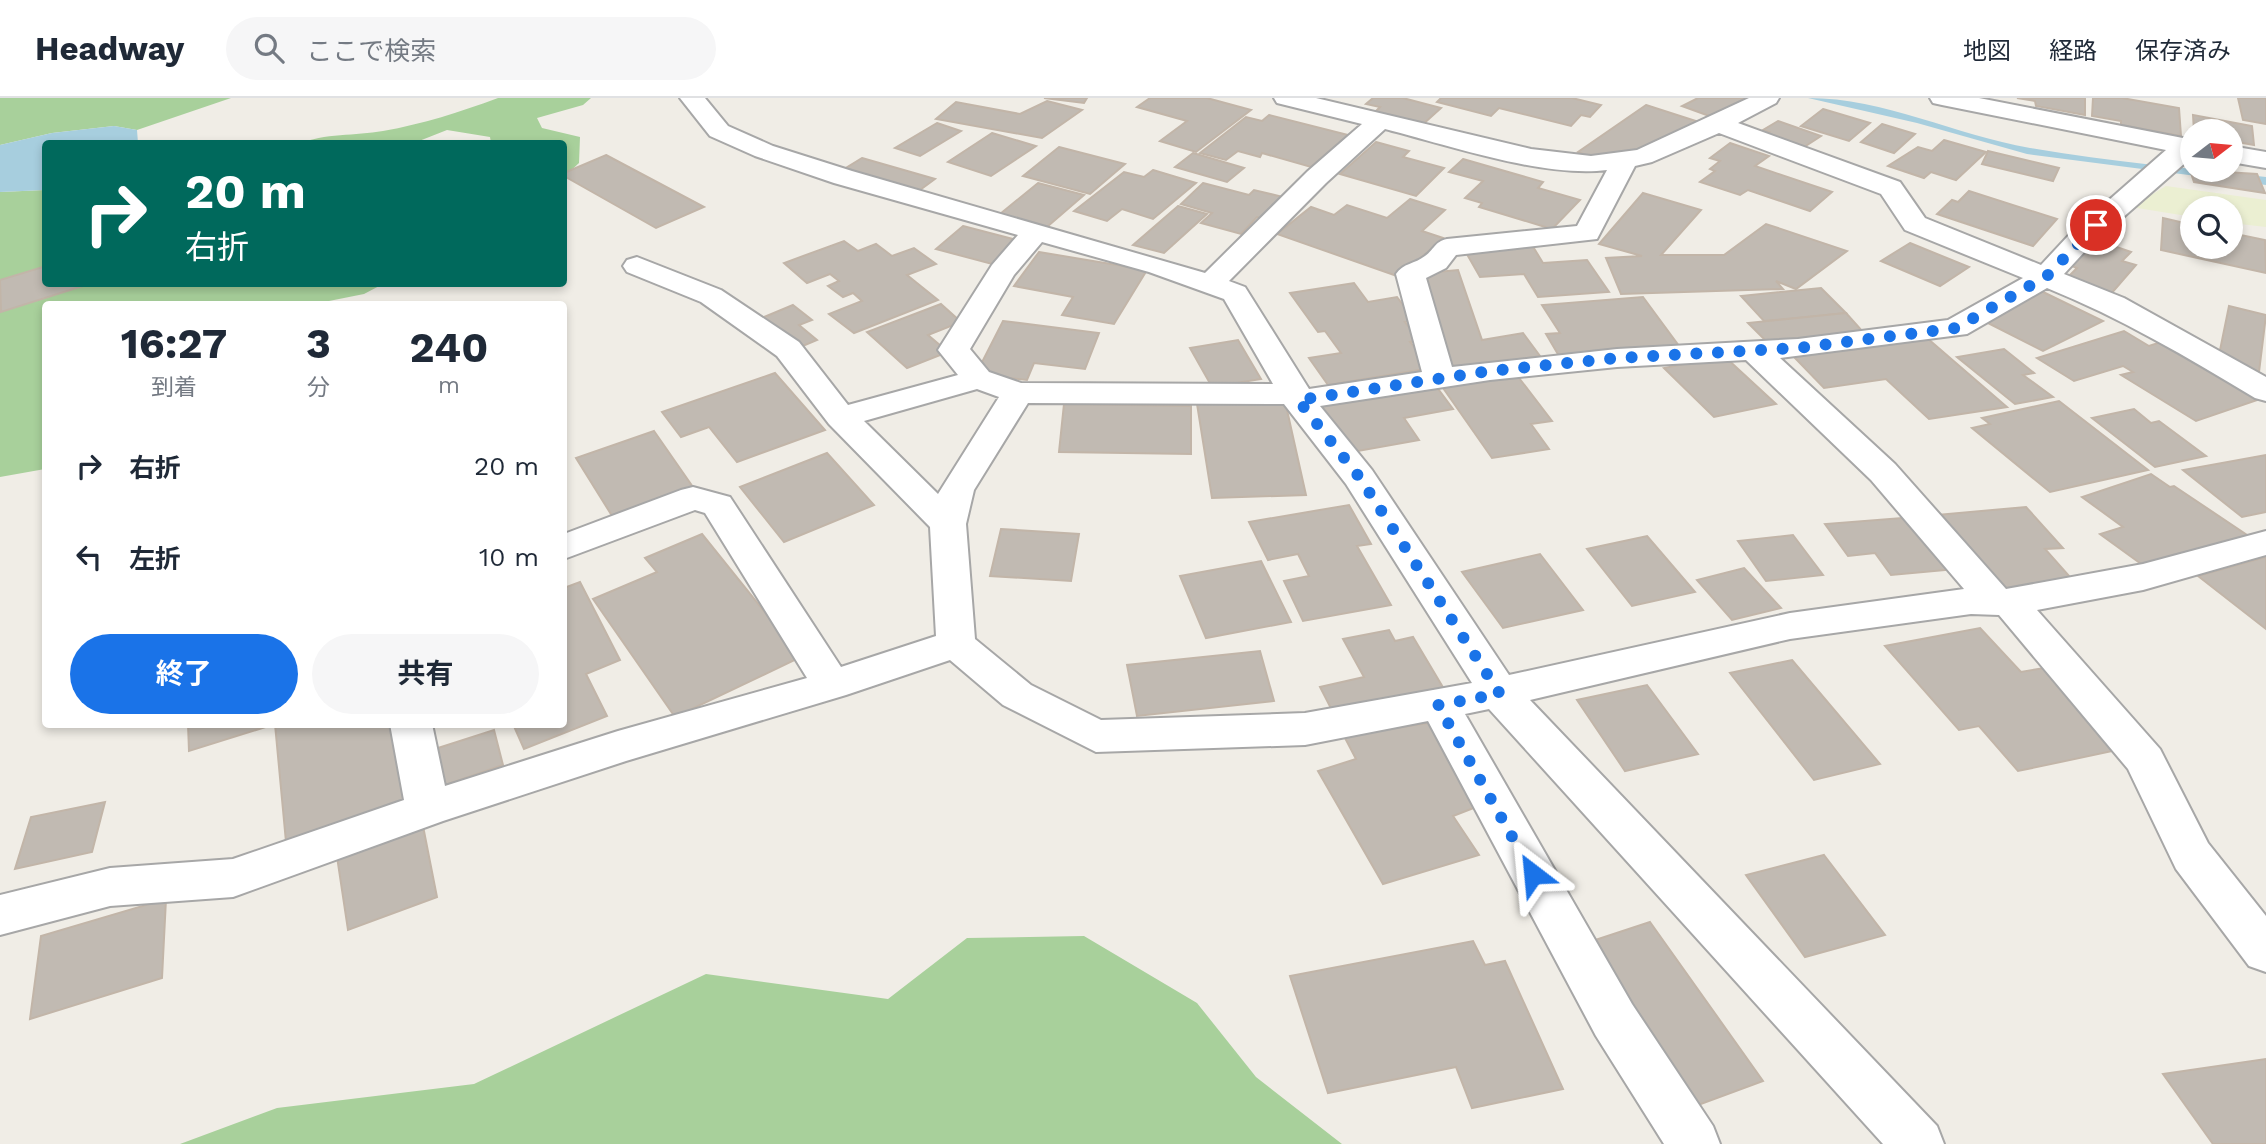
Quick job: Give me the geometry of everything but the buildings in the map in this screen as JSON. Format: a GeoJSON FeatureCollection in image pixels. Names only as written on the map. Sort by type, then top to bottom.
{"type":"FeatureCollection","features":[{"type":"Feature","properties":{"kind":"street"},"geometry":{"type":"LineString","coordinates":[[692,98],[719,131],[764,152],[843,177],[1159,266],[1235,293],[1298,397],[1360,478],[1500,694],[1918,1144]]}},
{"type":"Feature","properties":{"kind":"street"},"geometry":{"type":"LineString","coordinates":[[1286,98],[1531,157],[1591,164],[1643,157],[1718,124],[1767,98]]}},
{"type":"Feature","properties":{"kind":"street"},"geometry":{"type":"LineString","coordinates":[[1942,98],[2175,157]]}},
{"type":"Feature","properties":{"kind":"street"},"geometry":{"type":"LineString","coordinates":[[1209,285],[1317,177],[1378,122]]}},
{"type":"Feature","properties":{"kind":"street"},"geometry":{"type":"LineString","coordinates":[[1718,124],[1891,188],[1915,224],[2047,276],[2125,311],[2266,391]]}},
{"type":"Feature","properties":{"kind":"street"},"geometry":{"type":"LineString","coordinates":[[2244,156],[2266,160]]}},
{"type":"Feature","properties":{"kind":"street"},"geometry":{"type":"LineString","coordinates":[[1036,232],[1002,271],[954,350],[978,379],[1018,393],[1298,397],[1439,377],[1617,358],[1798,348],[1956,328],[2047,276],[2078,242],[2175,157]]}},
{"type":"Feature","properties":{"kind":"street"},"geometry":{"type":"LineString","coordinates":[[1439,377],[1410,274],[1436,262],[1447,247],[1587,233],[1626,159]]}},
{"type":"Feature","properties":{"kind":"street"},"geometry":{"type":"LineString","coordinates":[[637,265],[711,296],[788,349],[841,417],[948,524]]}},
{"type":"Feature","properties":{"kind":"street"},"geometry":{"type":"LineString","coordinates":[[1754,351],[1883,472],[2145,760],[2192,856],[2266,952]]}},
{"type":"Feature","properties":{"kind":"street"},"geometry":{"type":"LineString","coordinates":[[841,417],[978,379]]}},
{"type":"Feature","properties":{"kind":"street"},"geometry":{"type":"LineString","coordinates":[[1018,393],[957,489],[948,524],[956,644],[1017,695],[1097,736],[1305,729],[1500,694],[1790,626],[2001,601],[2143,577],[2266,543]]}},
{"type":"Feature","properties":{"kind":"street"},"geometry":{"type":"LineString","coordinates":[[567,546],[692,498],[718,505],[832,685]]}},
{"type":"Feature","properties":{"kind":"street"},"geometry":{"type":"LineString","coordinates":[[0,915],[110,887],[233,878],[428,809],[618,747],[832,685],[956,644]]}},
{"type":"Feature","properties":{"kind":"street"},"geometry":{"type":"LineString","coordinates":[[1438,705],[1614,1020],[1695,1144]]}},
{"type":"Feature","properties":{"kind":"street"},"geometry":{"type":"LineString","coordinates":[[412,728],[428,809]]}},
{"type":"Feature","properties":{"kind":"green space"},"geometry":{"type":"Polygon","coordinates":[[[0,98],[231,98],[137,130],[114,126],[52,133],[0,145],[0,98]]]}},
{"type":"Feature","properties":{"kind":"green space"},"geometry":{"type":"Polygon","coordinates":[[[498,98],[591,98],[583,105],[537,118],[542,128],[580,137],[579,163],[567,174],[567,140],[490,140],[490,137],[447,130],[422,140],[308,140],[372,133],[455,113],[498,98]]]}},
{"type":"Feature","properties":{"kind":"green space"},"geometry":{"type":"Polygon","coordinates":[[[2166,186],[2237,196],[2180,196],[2180,215],[2131,207],[2166,186]]]}},
{"type":"Feature","properties":{"kind":"green space"},"geometry":{"type":"Polygon","coordinates":[[[42,190],[42,287],[377,287],[364,294],[329,301],[42,301],[42,470],[0,477],[0,192],[42,190]]]}},
{"type":"Feature","properties":{"kind":"green space"},"geometry":{"type":"Polygon","coordinates":[[[2243,197],[2266,200],[2266,227],[2243,224],[2243,197]]]}},
{"type":"Feature","properties":{"kind":"green space"},"geometry":{"type":"Polygon","coordinates":[[[1084,936],[1197,1003],[1256,1077],[1342,1144],[180,1144],[277,1108],[474,1084],[706,974],[888,999],[967,938],[1084,936]]]}},
{"type":"Feature","properties":{"kind":"water"},"geometry":{"type":"Polygon","coordinates":[[[114,126],[137,130],[138,140],[42,140],[42,190],[0,192],[0,145],[52,133],[114,126]]]}},
{"type":"Feature","properties":{"kind":"waterway"},"geometry":{"type":"LineString","coordinates":[[1813,98],[1919,120],[2027,151],[2266,181]]}},
{"type":"Feature","properties":{"kind":"route"},"geometry":{"type":"LineString","coordinates":[[1533,874],[1438,705],[1500,694],[1360,478],[1298,400],[1490,371],[1617,358],[1798,348],[1956,328],[2047,276],[2096,225]]}}]}
